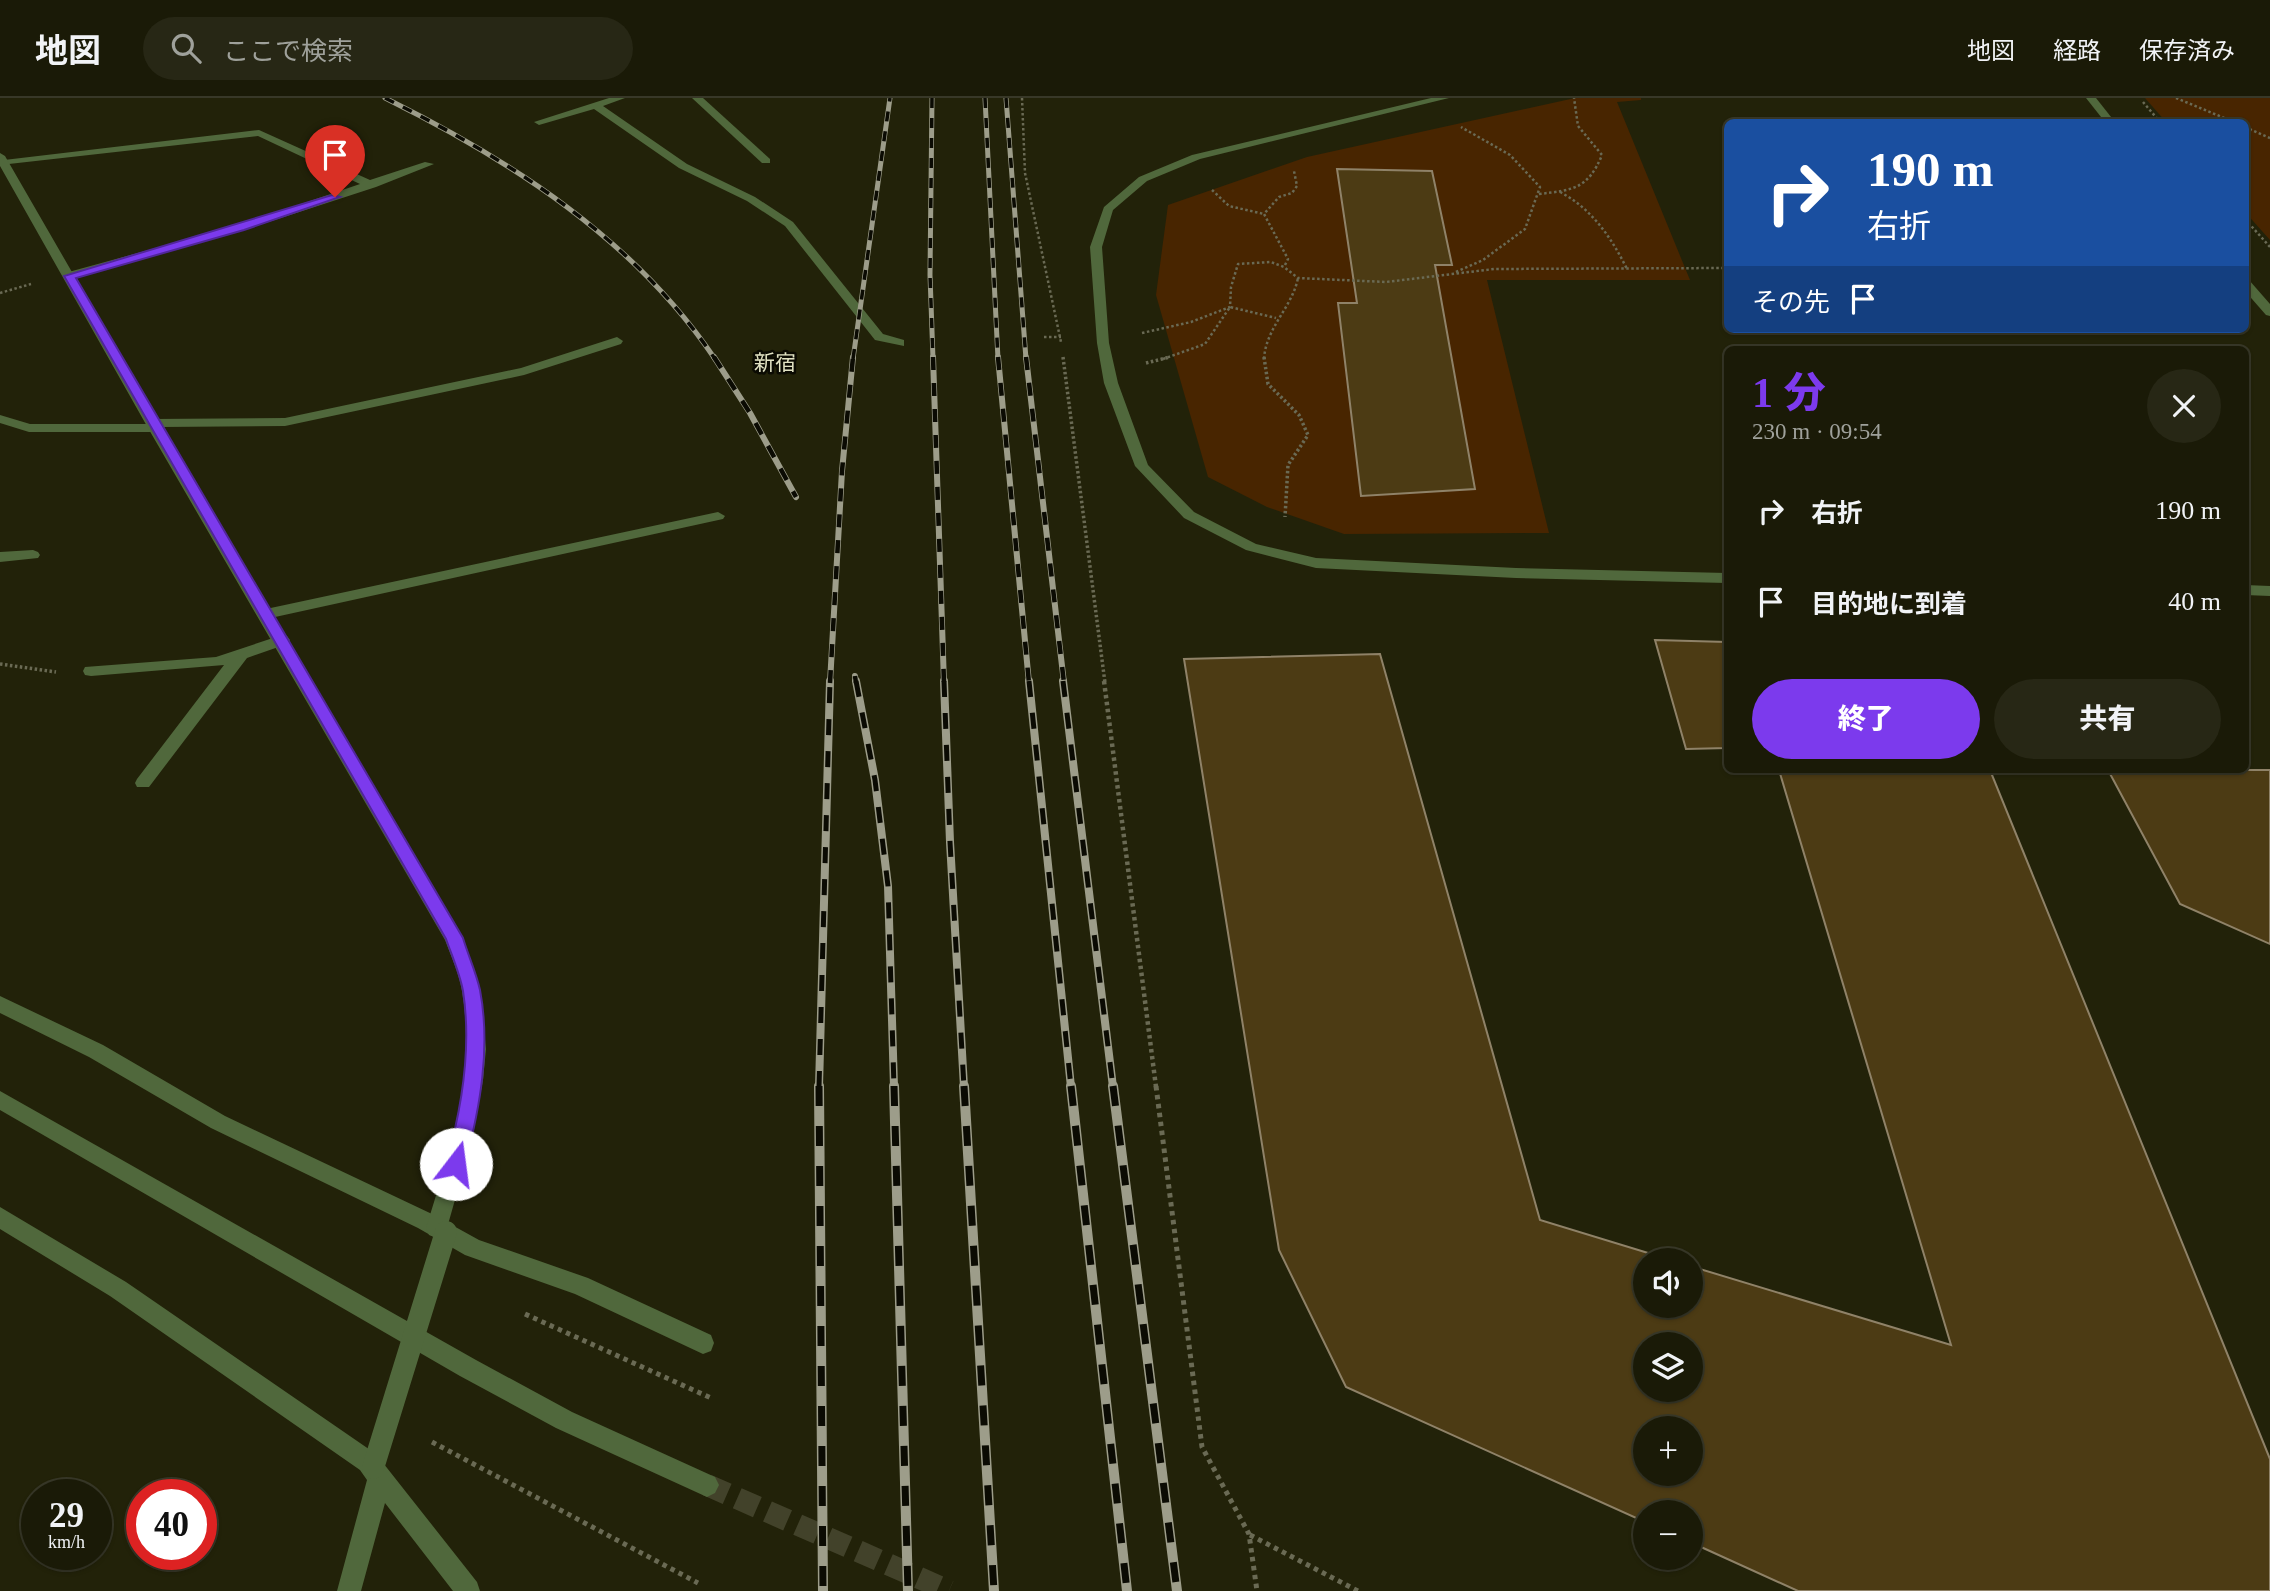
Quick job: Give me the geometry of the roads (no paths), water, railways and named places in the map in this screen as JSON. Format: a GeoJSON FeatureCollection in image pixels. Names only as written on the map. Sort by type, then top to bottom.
{"type":"FeatureCollection","features":[{"type":"Feature","properties":{"kind":"street"},"geometry":{"type":"LineString","coordinates":[[539,122],[620,98]]}},
{"type":"Feature","properties":{"kind":"street"},"geometry":{"type":"LineString","coordinates":[[697,98],[766,162]]}},
{"type":"Feature","properties":{"kind":"street"},"geometry":{"type":"LineString","coordinates":[[1444,98],[1196,157],[1143,178],[1108,209],[1096,247],[1104,344],[1111,383],[1142,466],[1189,515],[1251,547],[1316,563],[1516,573],[1724,578]]}},
{"type":"Feature","properties":{"kind":"street"},"geometry":{"type":"LineString","coordinates":[[2091,98],[2108,119]]}},
{"type":"Feature","properties":{"kind":"street"},"geometry":{"type":"LineString","coordinates":[[596,106],[683,166],[751,199],[789,224],[878,337],[900,343]]}},
{"type":"Feature","properties":{"kind":"street"},"geometry":{"type":"LineString","coordinates":[[349,1591],[373,1469],[436,1227],[469,1113],[475,1053],[471,990],[454,938],[2,160],[258,133],[372,185]]}},
{"type":"Feature","properties":{"kind":"street"},"geometry":{"type":"LineString","coordinates":[[69,276],[240,228],[429,164]]}},
{"type":"Feature","properties":{"kind":"street"},"geometry":{"type":"LineString","coordinates":[[2249,288],[2270,312]]}},
{"type":"Feature","properties":{"kind":"street"},"geometry":{"type":"LineString","coordinates":[[0,419],[29,428],[285,422],[524,371],[617,341]]}},
{"type":"Feature","properties":{"kind":"street"},"geometry":{"type":"LineString","coordinates":[[266,614],[718,516]]}},
{"type":"Feature","properties":{"kind":"street"},"geometry":{"type":"LineString","coordinates":[[0,557],[33,555]]}},
{"type":"Feature","properties":{"kind":"street"},"geometry":{"type":"LineString","coordinates":[[2249,590],[2270,591]]}},
{"type":"Feature","properties":{"kind":"street"},"geometry":{"type":"LineString","coordinates":[[91,671],[217,662],[282,640]]}},
{"type":"Feature","properties":{"kind":"street"},"geometry":{"type":"LineString","coordinates":[[143,783],[242,653]]}},
{"type":"Feature","properties":{"kind":"street"},"geometry":{"type":"LineString","coordinates":[[0,1004],[96,1051],[218,1122],[436,1227],[473,1248],[580,1285],[703,1343]]}},
{"type":"Feature","properties":{"kind":"street"},"geometry":{"type":"LineString","coordinates":[[0,1100],[492,1381],[564,1420],[707,1485]]}},
{"type":"Feature","properties":{"kind":"street"},"geometry":{"type":"LineString","coordinates":[[0,1217],[118,1289],[373,1469],[468,1591]]}},
{"type":"Feature","properties":{"kind":"tunnel"},"geometry":{"type":"LineString","coordinates":[[707,1485],[949,1591]]}},
{"type":"Feature","properties":{"kind":"railway"},"geometry":{"type":"LineString","coordinates":[[385,98],[479,148],[567,207],[647,276],[683,316],[715,359]]}},
{"type":"Feature","properties":{"kind":"railway"},"geometry":{"type":"LineString","coordinates":[[853,359],[890,98]]}},
{"type":"Feature","properties":{"kind":"railway"},"geometry":{"type":"LineString","coordinates":[[932,98],[930,275],[933,359]]}},
{"type":"Feature","properties":{"kind":"railway"},"geometry":{"type":"LineString","coordinates":[[985,98],[998,359]]}},
{"type":"Feature","properties":{"kind":"railway"},"geometry":{"type":"LineString","coordinates":[[1006,98],[1026,359]]}},
{"type":"Feature","properties":{"kind":"railway"},"geometry":{"type":"LineString","coordinates":[[714,357],[750,413],[796,497]]}},
{"type":"Feature","properties":{"kind":"railway"},"geometry":{"type":"LineString","coordinates":[[830,683],[842,471],[853,357]]}},
{"type":"Feature","properties":{"kind":"railway"},"geometry":{"type":"LineString","coordinates":[[933,357],[944,683]]}},
{"type":"Feature","properties":{"kind":"railway"},"geometry":{"type":"LineString","coordinates":[[998,357],[1029,683]]}},
{"type":"Feature","properties":{"kind":"railway"},"geometry":{"type":"LineString","coordinates":[[1026,357],[1064,683]]}},
{"type":"Feature","properties":{"kind":"railway"},"geometry":{"type":"LineString","coordinates":[[855,676],[856,683]]}},
{"type":"Feature","properties":{"kind":"railway"},"geometry":{"type":"LineString","coordinates":[[819,1087],[830,681]]}},
{"type":"Feature","properties":{"kind":"railway"},"geometry":{"type":"LineString","coordinates":[[856,681],[875,780],[888,886],[894,1087]]}},
{"type":"Feature","properties":{"kind":"railway"},"geometry":{"type":"LineString","coordinates":[[944,681],[964,1087]]}},
{"type":"Feature","properties":{"kind":"railway"},"geometry":{"type":"LineString","coordinates":[[1029,681],[1071,1087]]}},
{"type":"Feature","properties":{"kind":"railway"},"geometry":{"type":"LineString","coordinates":[[1063,681],[1113,1087]]}},
{"type":"Feature","properties":{"kind":"railway"},"geometry":{"type":"LineString","coordinates":[[894,1086],[908,1591]]}},
{"type":"Feature","properties":{"kind":"railway"},"geometry":{"type":"LineString","coordinates":[[964,1086],[994,1591]]}},
{"type":"Feature","properties":{"kind":"railway"},"geometry":{"type":"LineString","coordinates":[[1071,1086],[1127,1591]]}},
{"type":"Feature","properties":{"kind":"railway"},"geometry":{"type":"LineString","coordinates":[[1113,1086],[1177,1591]]}},
{"type":"Feature","properties":{"kind":"railway"},"geometry":{"type":"LineString","coordinates":[[819,1087],[823,1591]]}},
{"type":"Feature","properties":{"kind":"district","name":"新宿"},"geometry":{"type":"Point","coordinates":[775,363]}}]}
